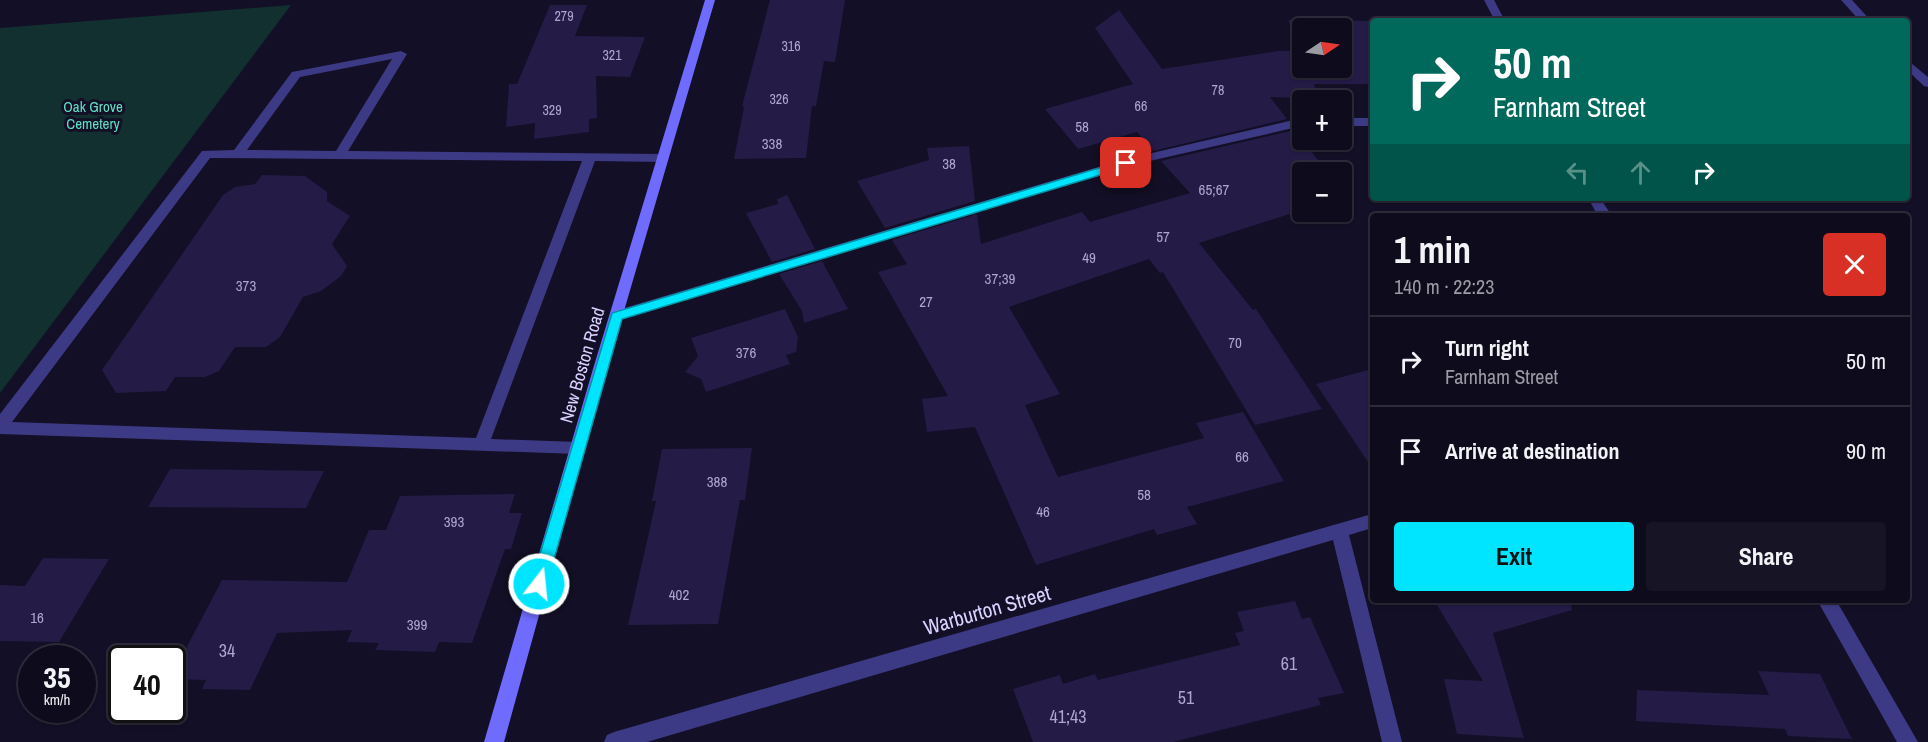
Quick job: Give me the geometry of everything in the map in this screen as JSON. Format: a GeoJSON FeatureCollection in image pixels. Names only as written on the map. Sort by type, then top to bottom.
{"type":"FeatureCollection","features":[{"type":"Feature","properties":{"kind":"street","name":"New Boston Road"},"geometry":{"type":"LineString","coordinates":[[494,742],[616,316],[710,0]]}},
{"type":"Feature","properties":{"kind":"street"},"geometry":{"type":"LineString","coordinates":[[1489,0],[1498,18]]}},
{"type":"Feature","properties":{"kind":"street"},"geometry":{"type":"LineString","coordinates":[[1846,0],[1863,18]]}},
{"type":"Feature","properties":{"kind":"street"},"geometry":{"type":"LineString","coordinates":[[238,154],[296,74],[401,54],[340,155]]}},
{"type":"Feature","properties":{"kind":"street"},"geometry":{"type":"LineString","coordinates":[[1910,66],[1928,84]]}},
{"type":"Feature","properties":{"kind":"street"},"geometry":{"type":"LineString","coordinates":[[1352,122],[1370,122]]}},
{"type":"Feature","properties":{"kind":"street"},"geometry":{"type":"LineString","coordinates":[[616,316],[1126,163],[1292,124]]}},
{"type":"Feature","properties":{"kind":"street"},"geometry":{"type":"LineString","coordinates":[[0,427],[206,154],[663,158]]}},
{"type":"Feature","properties":{"kind":"street"},"geometry":{"type":"LineString","coordinates":[[481,445],[590,158]]}},
{"type":"Feature","properties":{"kind":"street"},"geometry":{"type":"LineString","coordinates":[[0,427],[578,448]]}},
{"type":"Feature","properties":{"kind":"street","name":"Warburton Street"},"geometry":{"type":"LineString","coordinates":[[614,742],[1370,522]]}},
{"type":"Feature","properties":{"kind":"street"},"geometry":{"type":"LineString","coordinates":[[1339,531],[1392,742]]}},
{"type":"Feature","properties":{"kind":"street"},"geometry":{"type":"LineString","coordinates":[[1828,603],[1908,742]]}},
{"type":"Feature","properties":{"kind":"green space","name":"Oak Grove Cemetery"},"geometry":{"type":"Polygon","coordinates":[[[291,5],[0,393],[0,28],[291,5]]]}},
{"type":"Feature","properties":{"kind":"building"},"geometry":{"type":"Polygon","coordinates":[[[770,0],[845,0],[835,62],[824,61],[816,106],[812,106],[806,158],[734,159],[744,107],[742,106],[770,0]]]}},
{"type":"Feature","properties":{"kind":"building"},"geometry":{"type":"Polygon","coordinates":[[[550,5],[587,5],[575,36],[645,37],[630,77],[596,76],[597,118],[589,119],[589,132],[534,139],[535,123],[506,127],[509,84],[517,84],[550,5]]]}},
{"type":"Feature","properties":{"kind":"building"},"geometry":{"type":"Polygon","coordinates":[[[1119,10],[1162,69],[1292,51],[1292,78],[1352,78],[1352,21],[1370,21],[1370,84],[1314,84],[1316,90],[1292,90],[1292,98],[1270,97],[1287,119],[1153,151],[1137,132],[1078,149],[1045,109],[1133,84],[1095,28],[1119,10]]]}},
{"type":"Feature","properties":{"kind":"building"},"geometry":{"type":"Polygon","coordinates":[[[1292,131],[1292,150],[1310,150],[1319,162],[1292,162],[1292,213],[1199,243],[1253,310],[1256,309],[1322,409],[1255,425],[1163,272],[1160,273],[1149,259],[1009,307],[1060,394],[1025,405],[1058,477],[1204,438],[1196,423],[1243,412],[1284,481],[1187,507],[1197,524],[1157,535],[1154,529],[1036,565],[975,427],[927,432],[922,399],[948,396],[878,272],[907,264],[892,240],[977,214],[981,244],[1082,212],[1090,222],[1190,193],[1161,161],[1292,131]]]}},
{"type":"Feature","properties":{"kind":"building"},"geometry":{"type":"Polygon","coordinates":[[[969,146],[975,201],[885,228],[857,181],[929,160],[927,148],[969,146]]]}},
{"type":"Feature","properties":{"kind":"building"},"geometry":{"type":"Polygon","coordinates":[[[262,175],[305,176],[327,192],[327,201],[350,216],[332,244],[347,266],[341,276],[321,291],[303,297],[280,337],[266,347],[235,347],[219,371],[205,377],[175,377],[166,391],[116,393],[102,370],[223,195],[235,187],[255,184],[262,175]]]}},
{"type":"Feature","properties":{"kind":"building"},"geometry":{"type":"Polygon","coordinates":[[[787,195],[815,249],[772,262],[746,213],[778,204],[777,199],[787,195]]]}},
{"type":"Feature","properties":{"kind":"building"},"geometry":{"type":"Polygon","coordinates":[[[822,261],[848,309],[804,323],[802,311],[779,274],[822,261]]]}},
{"type":"Feature","properties":{"kind":"building"},"geometry":{"type":"Polygon","coordinates":[[[785,309],[798,337],[796,352],[786,355],[790,364],[706,392],[701,379],[685,372],[698,356],[691,338],[785,309]]]}},
{"type":"Feature","properties":{"kind":"building"},"geometry":{"type":"Polygon","coordinates":[[[1370,370],[1370,465],[1316,384],[1370,370]]]}},
{"type":"Feature","properties":{"kind":"building"},"geometry":{"type":"Polygon","coordinates":[[[752,448],[745,500],[740,500],[718,624],[628,625],[656,501],[652,501],[662,449],[752,448]]]}},
{"type":"Feature","properties":{"kind":"building"},"geometry":{"type":"Polygon","coordinates":[[[170,469],[324,471],[306,508],[148,507],[170,469]]]}},
{"type":"Feature","properties":{"kind":"building"},"geometry":{"type":"Polygon","coordinates":[[[515,494],[509,513],[522,513],[511,549],[505,549],[472,643],[439,642],[435,652],[375,650],[379,643],[347,642],[352,630],[277,633],[250,690],[202,689],[206,680],[186,679],[186,648],[222,580],[347,582],[369,530],[386,530],[400,496],[515,494]]]}},
{"type":"Feature","properties":{"kind":"building"},"geometry":{"type":"Polygon","coordinates":[[[43,558],[109,559],[59,642],[0,641],[0,585],[25,586],[43,558]]]}},
{"type":"Feature","properties":{"kind":"building"},"geometry":{"type":"Polygon","coordinates":[[[1295,601],[1302,619],[1310,617],[1344,693],[1318,698],[1321,705],[1173,742],[1033,742],[1013,689],[1060,675],[1063,684],[1095,674],[1098,680],[1240,645],[1235,633],[1244,631],[1237,612],[1295,601]]]}},
{"type":"Feature","properties":{"kind":"building"},"geometry":{"type":"Polygon","coordinates":[[[1436,603],[1571,603],[1572,610],[1493,633],[1524,738],[1457,734],[1444,679],[1483,681],[1436,603]]]}},
{"type":"Feature","properties":{"kind":"building"},"geometry":{"type":"Polygon","coordinates":[[[1758,671],[1820,674],[1852,739],[1788,736],[1785,729],[1636,721],[1637,690],[1769,695],[1758,671]]]}},
{"type":"Feature","properties":{"kind":"route"},"geometry":{"type":"LineString","coordinates":[[539,584],[616,316],[1126,163]]}}]}
